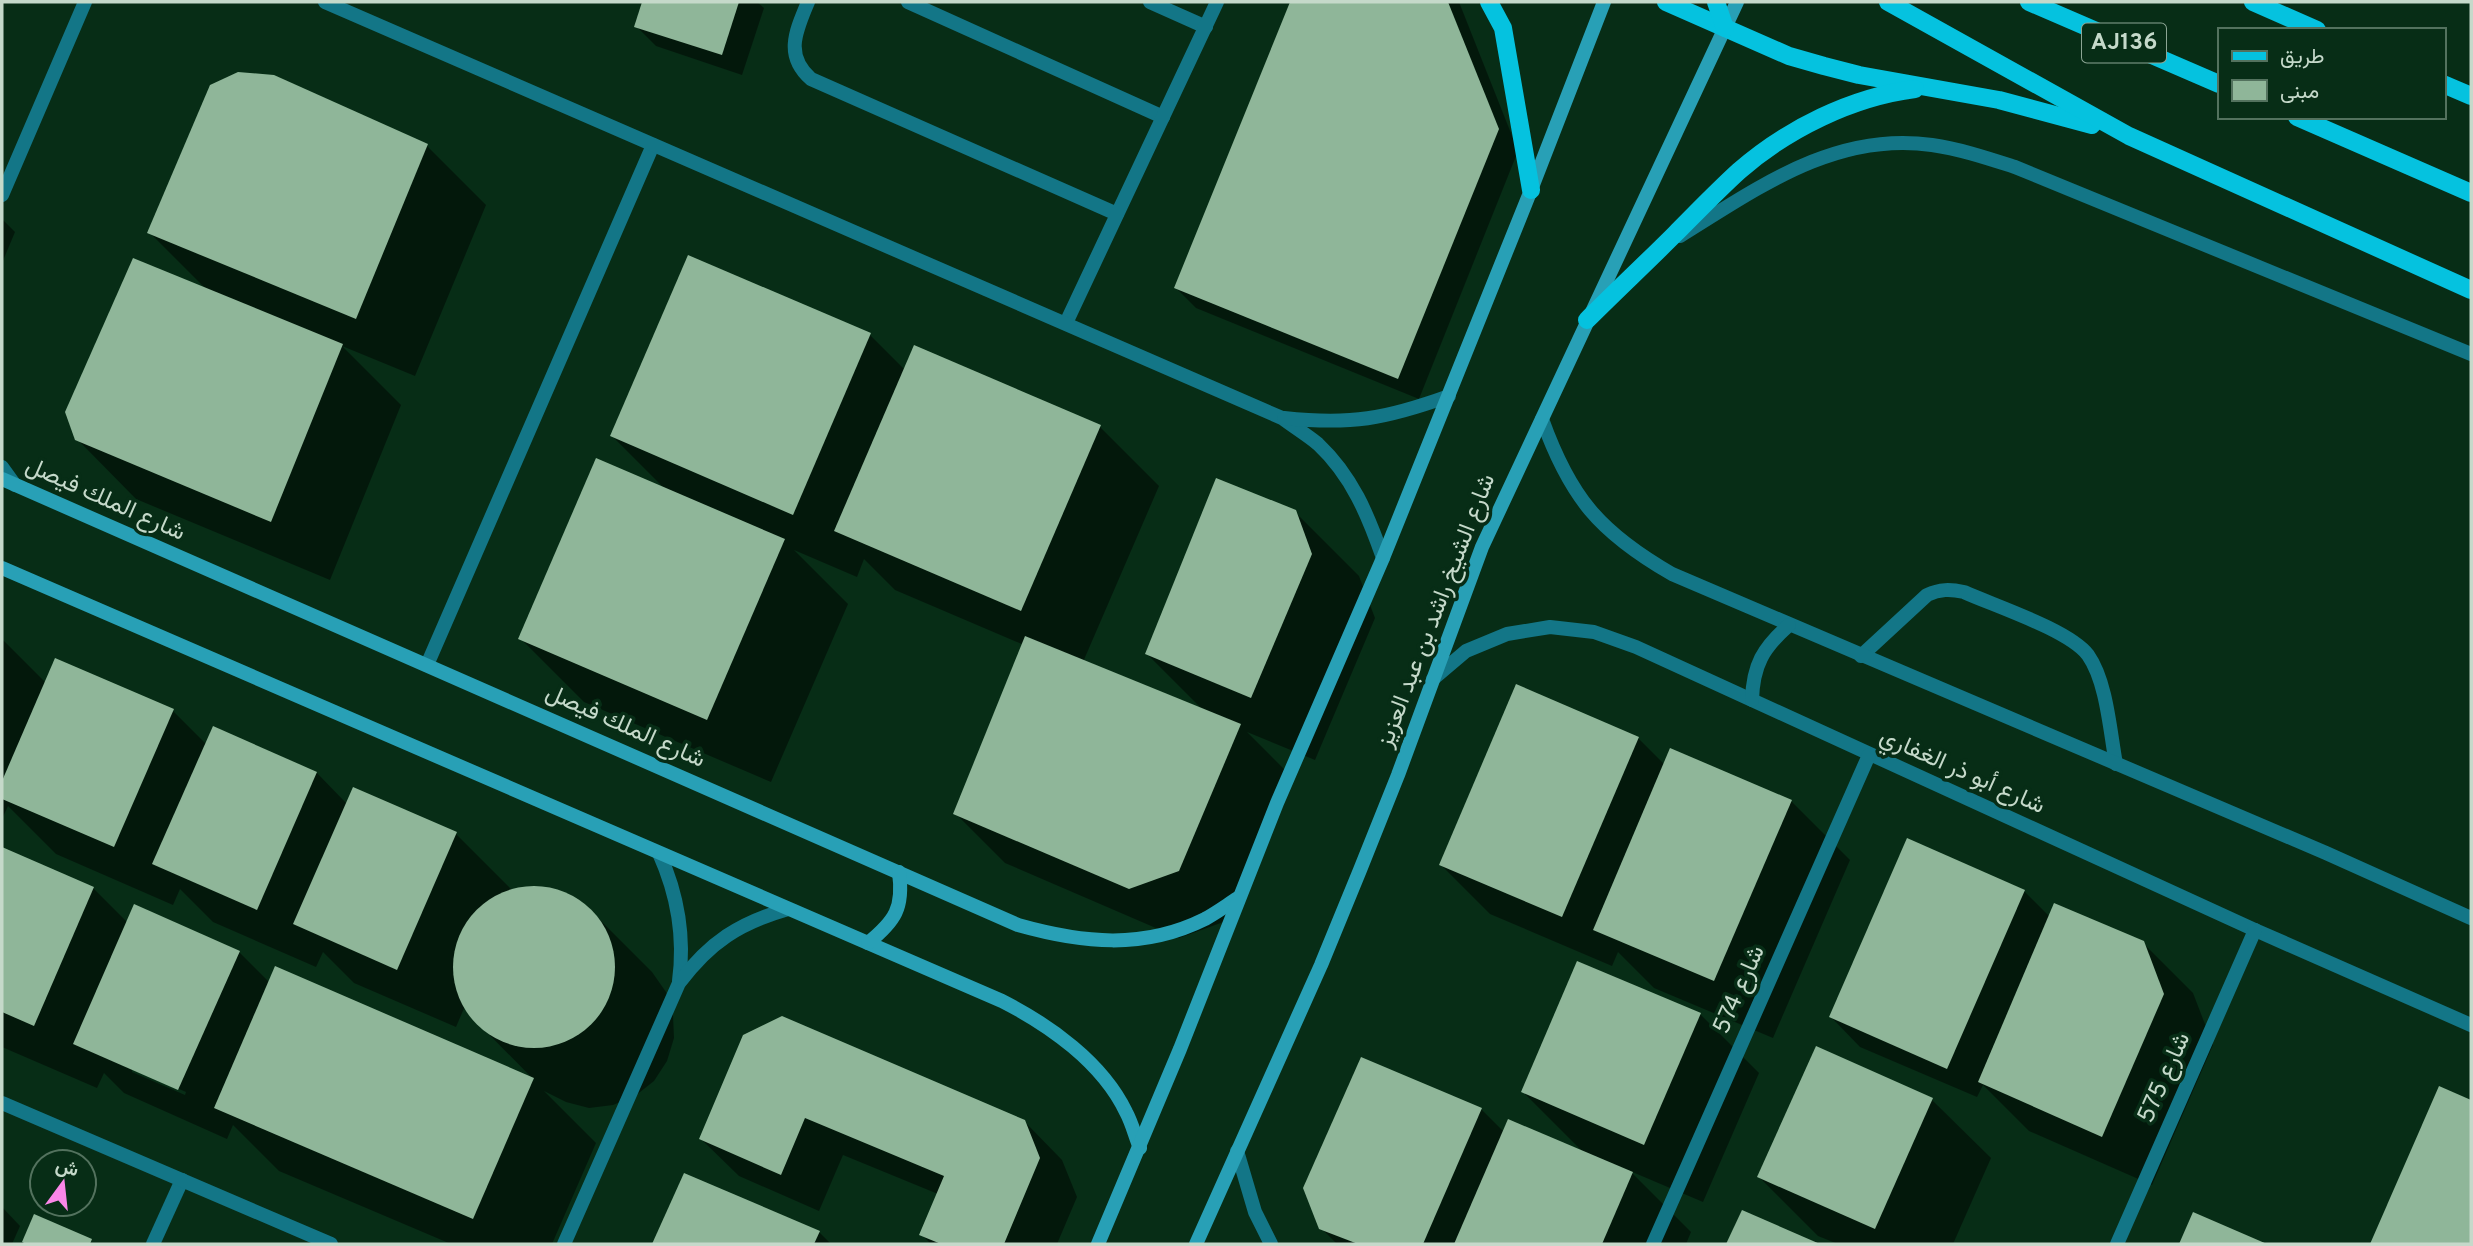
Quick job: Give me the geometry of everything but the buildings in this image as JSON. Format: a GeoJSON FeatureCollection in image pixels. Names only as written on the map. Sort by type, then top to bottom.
{"type":"FeatureCollection","features":[{"type":"Feature","properties":{"kind":"main road"},"geometry":{"type":"LineString","coordinates":[[1489,2],[1503,28],[1531,190]]}},
{"type":"Feature","properties":{"kind":"main road"},"geometry":{"type":"LineString","coordinates":[[1098,1244],[1140,1148],[1238,898],[1383,558],[1604,2]]}},
{"type":"Feature","properties":{"kind":"main road"},"geometry":{"type":"LineString","coordinates":[[1666,2],[1789,56],[1812,63],[1859,75],[1999,100],[2129,136]]}},
{"type":"Feature","properties":{"kind":"main road"},"geometry":{"type":"LineString","coordinates":[[1716,2],[1725,28]]}},
{"type":"Feature","properties":{"kind":"main road","name":"شارع الشيخ راشد بن عبد العزيز"},"geometry":{"type":"LineString","coordinates":[[1196,1244],[1321,965],[1398,775],[1482,547],[1737,2]]}},
{"type":"Feature","properties":{"kind":"main road"},"geometry":{"type":"LineString","coordinates":[[1888,2],[2129,136],[2471,290]]}},
{"type":"Feature","properties":{"kind":"main road","name":"AJ136"},"geometry":{"type":"LineString","coordinates":[[2029,2],[2218,84]]}},
{"type":"Feature","properties":{"kind":"main road"},"geometry":{"type":"LineString","coordinates":[[2253,2],[2312,28]]}},
{"type":"Feature","properties":{"kind":"main road"},"geometry":{"type":"LineString","coordinates":[[2445,85],[2471,96]]}},
{"type":"Feature","properties":{"kind":"main road"},"geometry":{"type":"LineString","coordinates":[[1587,320],[1741,169],[1781,140],[1838,110],[1869,99],[1931,87]]}},
{"type":"Feature","properties":{"kind":"main road"},"geometry":{"type":"LineString","coordinates":[[2302,119],[2471,192]]}},
{"type":"Feature","properties":{"kind":"main road","name":"شارع الملك فيصل"},"geometry":{"type":"LineString","coordinates":[[8,482],[1018,925],[1055,936],[1093,941],[1132,940],[1169,932],[1205,919],[1238,898]]}},
{"type":"Feature","properties":{"kind":"main road"},"geometry":{"type":"LineString","coordinates":[[2,568],[1002,1001],[1039,1020],[1073,1045],[1101,1076],[1125,1110],[1140,1148]]}},
{"type":"Feature","properties":{"kind":"main road"},"geometry":{"type":"LineString","coordinates":[[868,943],[893,919],[900,904],[899,872]]}},
{"type":"Feature","properties":{"kind":"street"},"geometry":{"type":"LineString","coordinates":[[2,195],[85,2]]}},
{"type":"Feature","properties":{"kind":"street"},"geometry":{"type":"LineString","coordinates":[[325,2],[1282,418],[1318,444],[1347,478],[1369,516],[1383,558]]}},
{"type":"Feature","properties":{"kind":"street"},"geometry":{"type":"LineString","coordinates":[[807,2],[794,46],[796,60],[802,71],[811,79],[1117,214]]}},
{"type":"Feature","properties":{"kind":"street"},"geometry":{"type":"LineString","coordinates":[[908,2],[1163,117]]}},
{"type":"Feature","properties":{"kind":"street"},"geometry":{"type":"LineString","coordinates":[[1150,2],[1206,27]]}},
{"type":"Feature","properties":{"kind":"street"},"geometry":{"type":"LineString","coordinates":[[1066,323],[1217,2]]}},
{"type":"Feature","properties":{"kind":"street"},"geometry":{"type":"LineString","coordinates":[[1661,248],[1799,165],[1841,150],[1885,144],[1929,145],[1973,153],[2015,167],[2471,354]]}},
{"type":"Feature","properties":{"kind":"street"},"geometry":{"type":"LineString","coordinates":[[427,665],[653,145]]}},
{"type":"Feature","properties":{"kind":"street"},"geometry":{"type":"LineString","coordinates":[[1282,418],[1324,423],[1366,420],[1407,411],[1448,396]]}},
{"type":"Feature","properties":{"kind":"street"},"geometry":{"type":"LineString","coordinates":[[1542,419],[1556,458],[1576,494],[1603,526],[1635,553],[1672,574],[2471,918]]}},
{"type":"Feature","properties":{"kind":"street"},"geometry":{"type":"LineString","coordinates":[[2,467],[8,482]]}},
{"type":"Feature","properties":{"kind":"street"},"geometry":{"type":"LineString","coordinates":[[1861,656],[1927,595],[1938,590],[1964,592],[2057,632],[2074,642],[2087,655],[2102,691],[2116,764]]}},
{"type":"Feature","properties":{"kind":"street"},"geometry":{"type":"LineString","coordinates":[[1752,700],[1753,679],[1759,659],[1771,641],[1789,625]]}},
{"type":"Feature","properties":{"kind":"street","name":"شارع أبو ذر الغفاري"},"geometry":{"type":"LineString","coordinates":[[1433,680],[1466,650],[1507,634],[1550,627],[1594,632],[1636,647],[2255,930],[2471,1025]]}},
{"type":"Feature","properties":{"kind":"street","name":"شارع 574"},"geometry":{"type":"LineString","coordinates":[[1653,1244],[1869,755]]}},
{"type":"Feature","properties":{"kind":"street"},"geometry":{"type":"LineString","coordinates":[[659,853],[670,877],[679,916],[682,957],[678,983]]}},
{"type":"Feature","properties":{"kind":"street"},"geometry":{"type":"LineString","coordinates":[[564,1244],[678,983],[695,961],[738,927],[788,909]]}},
{"type":"Feature","properties":{"kind":"street","name":"شارع 575"},"geometry":{"type":"LineString","coordinates":[[2117,1244],[2255,930]]}},
{"type":"Feature","properties":{"kind":"street"},"geometry":{"type":"LineString","coordinates":[[2,1103],[331,1244]]}},
{"type":"Feature","properties":{"kind":"street"},"geometry":{"type":"LineString","coordinates":[[1237,1151],[1255,1212],[1272,1244]]}},
{"type":"Feature","properties":{"kind":"street"},"geometry":{"type":"LineString","coordinates":[[153,1244],[181,1180]]}}]}
